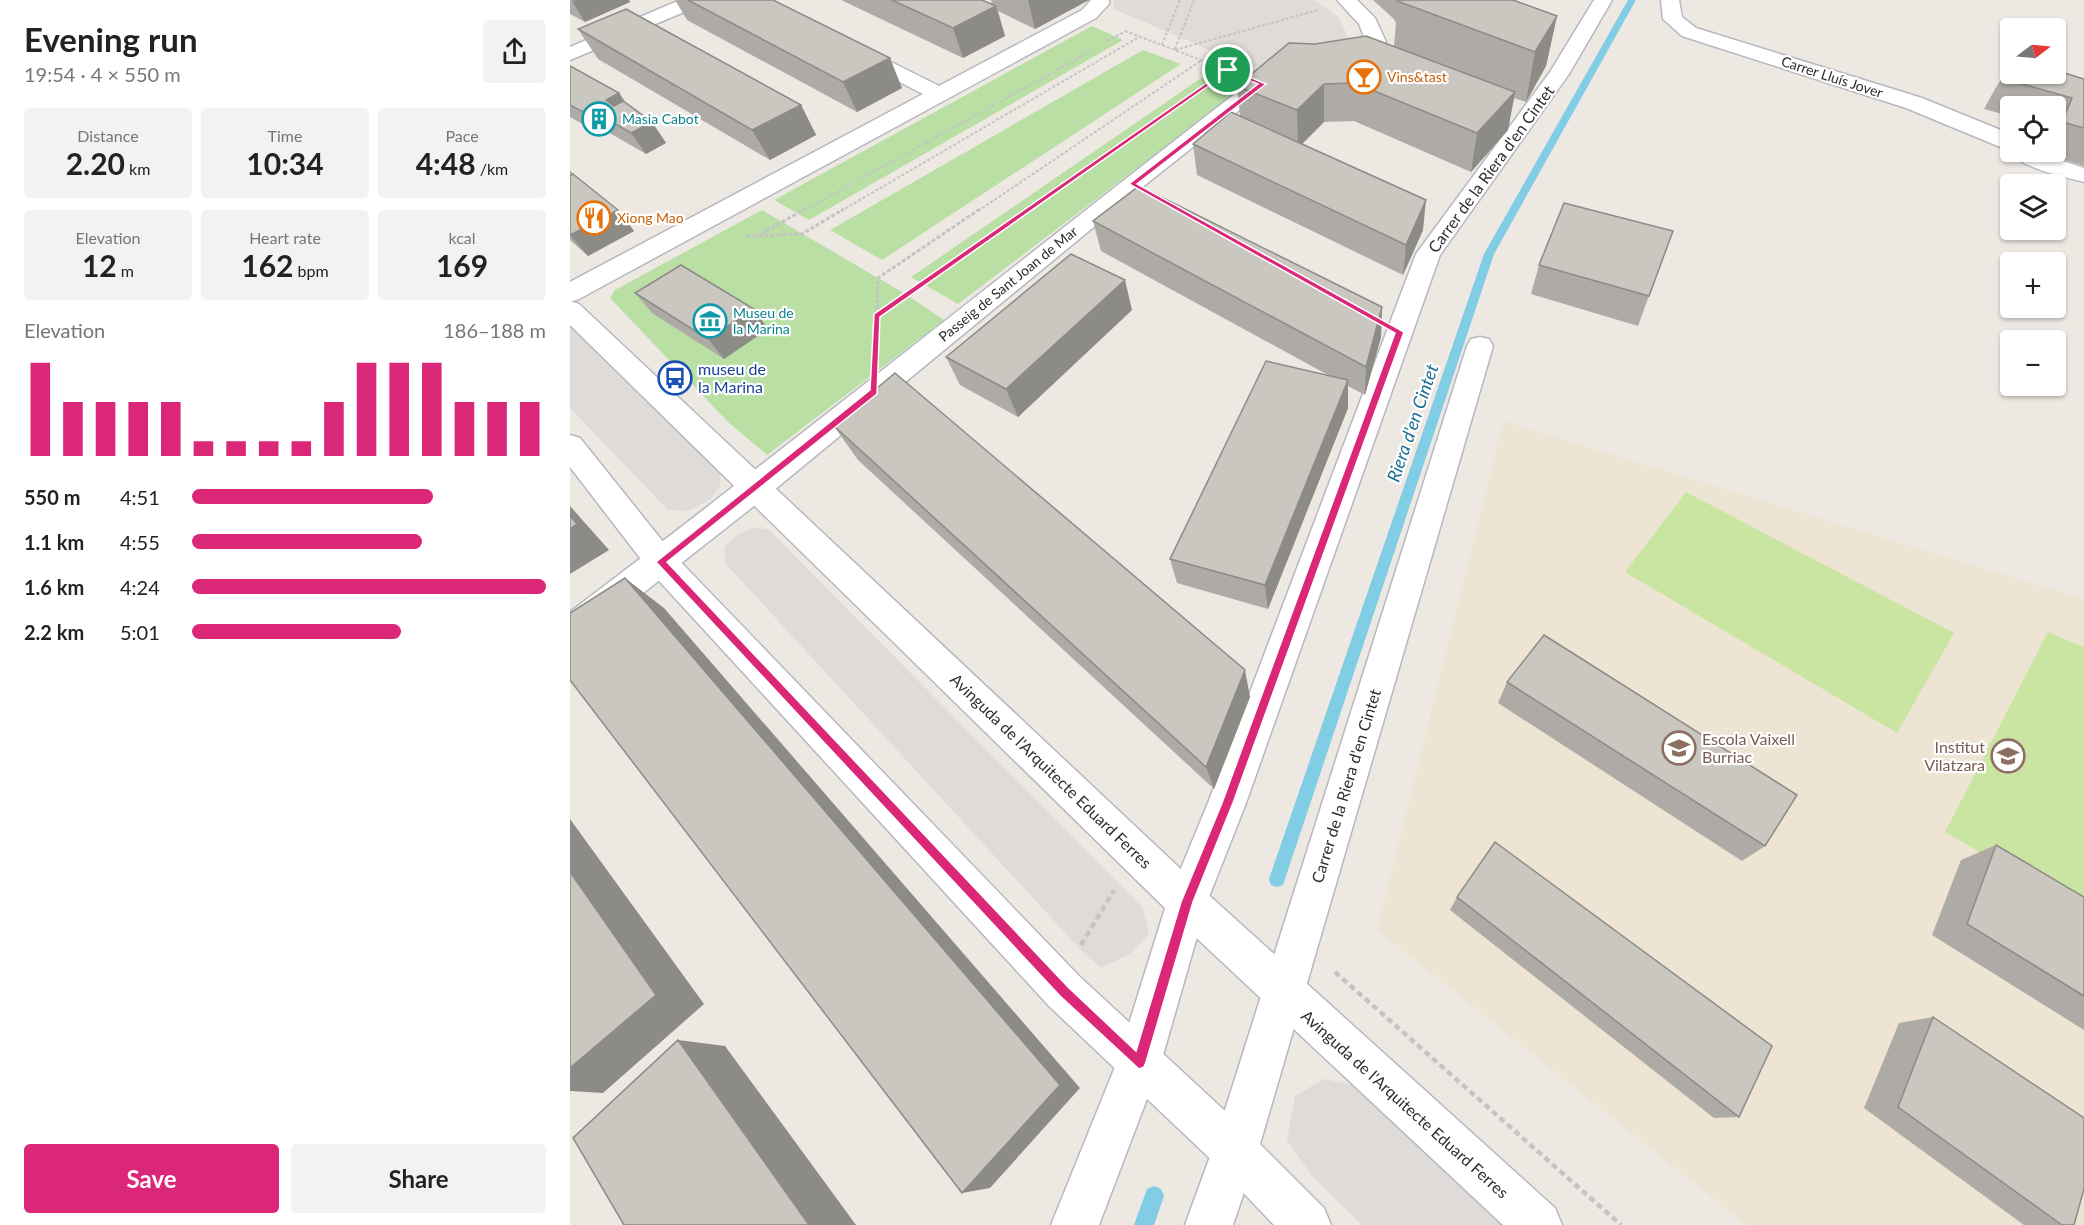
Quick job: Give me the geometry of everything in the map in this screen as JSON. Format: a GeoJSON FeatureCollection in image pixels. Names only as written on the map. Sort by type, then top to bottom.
{"type":"FeatureCollection","features":[{"type":"Feature","properties":{"kind":"street"},"geometry":{"type":"LineString","coordinates":[[570,54],[696,0]]}},
{"type":"Feature","properties":{"kind":"street","name":"Carrer de la Riera d'en Cintet"},"geometry":{"type":"LineString","coordinates":[[1075,1225],[1139,1062],[1187,902],[1227,803],[1389,327],[1428,254],[1508,122],[1559,74],[1603,0]]}},
{"type":"Feature","properties":{"kind":"street","name":"Carrer Lluís Jover"},"geometry":{"type":"LineString","coordinates":[[1670,0],[1672,19],[1689,32],[1914,103],[2000,138]]}},
{"type":"Feature","properties":{"kind":"street"},"geometry":{"type":"LineString","coordinates":[[1331,69],[1343,68],[1366,58],[1376,42],[1368,22],[1343,2]]}},
{"type":"Feature","properties":{"kind":"street"},"geometry":{"type":"LineString","coordinates":[[570,293],[941,95],[1094,7]]}},
{"type":"Feature","properties":{"kind":"street"},"geometry":{"type":"LineString","coordinates":[[837,42],[941,95]]}},
{"type":"Feature","properties":{"kind":"street"},"geometry":{"type":"LineString","coordinates":[[1366,58],[1388,68]]}},
{"type":"Feature","properties":{"kind":"street","name":"Passeig de Sant Joan de Mar"},"geometry":{"type":"LineString","coordinates":[[570,631],[757,487],[874,392],[1142,190],[1275,72],[1297,73]]}},
{"type":"Feature","properties":{"kind":"street"},"geometry":{"type":"LineString","coordinates":[[2042,162],[2084,175]]}},
{"type":"Feature","properties":{"kind":"street","name":"Avinguda de l'Arquitecte Eduard Ferres"},"geometry":{"type":"LineString","coordinates":[[570,310],[1187,902],[1538,1225]]}},
{"type":"Feature","properties":{"kind":"street","name":"Carrer de la Riera d'en Cintet"},"geometry":{"type":"LineString","coordinates":[[1209,1225],[1235,1151],[1480,346]]}},
{"type":"Feature","properties":{"kind":"street"},"geometry":{"type":"LineString","coordinates":[[570,446],[661,562],[1064,991],[1235,1151],[1307,1225]]}},
{"type":"Feature","properties":{"kind":"path"},"geometry":{"type":"LineString","coordinates":[[1162,45],[1180,0]]}},
{"type":"Feature","properties":{"kind":"path"},"geometry":{"type":"LineString","coordinates":[[1174,50],[1194,0]]}},
{"type":"Feature","properties":{"kind":"path"},"geometry":{"type":"LineString","coordinates":[[1094,7],[1126,31],[1228,70],[1218,77]]}},
{"type":"Feature","properties":{"kind":"path"},"geometry":{"type":"LineString","coordinates":[[1174,50],[1311,12]]}},
{"type":"Feature","properties":{"kind":"path"},"geometry":{"type":"LineString","coordinates":[[1105,43],[1126,31]]}},
{"type":"Feature","properties":{"kind":"path"},"geometry":{"type":"LineString","coordinates":[[672,238],[802,234],[1139,37]]}},
{"type":"Feature","properties":{"kind":"path"},"geometry":{"type":"LineString","coordinates":[[758,236],[1094,49]]}},
{"type":"Feature","properties":{"kind":"path"},"geometry":{"type":"LineString","coordinates":[[874,392],[878,278],[1202,60]]}},
{"type":"Feature","properties":{"kind":"path"},"geometry":{"type":"LineString","coordinates":[[876,316],[1189,97]]}},
{"type":"Feature","properties":{"kind":"path"},"geometry":{"type":"LineString","coordinates":[[1064,991],[1079,948],[1136,853]]}},
{"type":"Feature","properties":{"kind":"path"},"geometry":{"type":"LineString","coordinates":[[1299,941],[1621,1225]]}},
{"type":"Feature","properties":{"kind":"shaded area"},"geometry":{"type":"Polygon","coordinates":[[[1114,0],[1315,0],[1339,18],[1351,43],[1284,63],[1251,68],[1114,9],[1114,0]]]}},
{"type":"Feature","properties":{"kind":"shaded area"},"geometry":{"type":"Polygon","coordinates":[[[570,322],[720,472],[720,486],[711,499],[688,511],[668,510],[570,408],[570,322]]]}},
{"type":"Feature","properties":{"kind":"shaded area","name":"Escola Vaixell Burriac"},"geometry":{"type":"Polygon","coordinates":[[[1503,421],[2084,599],[2084,1225],[1746,1225],[1377,930],[1503,421]]]}},
{"type":"Feature","properties":{"kind":"shaded area"},"geometry":{"type":"Polygon","coordinates":[[[752,528],[768,529],[1142,907],[1149,934],[1130,954],[1101,968],[1079,948],[726,564],[724,547],[737,535],[752,528]]]}},
{"type":"Feature","properties":{"kind":"shaded area"},"geometry":{"type":"Polygon","coordinates":[[[1324,1079],[1368,1088],[1513,1225],[1362,1225],[1312,1176],[1287,1140],[1295,1096],[1324,1079]]]}},
{"type":"Feature","properties":{"kind":"green space"},"geometry":{"type":"Polygon","coordinates":[[[1092,26],[1123,40],[809,220],[774,200],[1092,26]]]}},
{"type":"Feature","properties":{"kind":"green space"},"geometry":{"type":"Polygon","coordinates":[[[1143,50],[1181,64],[882,260],[830,230],[1143,50]]]}},
{"type":"Feature","properties":{"kind":"green space"},"geometry":{"type":"Polygon","coordinates":[[[1210,72],[1245,86],[958,304],[911,277],[1210,72]]]}},
{"type":"Feature","properties":{"kind":"green space"},"geometry":{"type":"Polygon","coordinates":[[[762,210],[907,295],[944,320],[767,455],[729,423],[610,298],[615,290],[762,210]]]}},
{"type":"Feature","properties":{"kind":"green space"},"geometry":{"type":"Polygon","coordinates":[[[1686,492],[1954,633],[1897,733],[1625,572],[1686,492]]]}},
{"type":"Feature","properties":{"kind":"green space"},"geometry":{"type":"Polygon","coordinates":[[[2048,632],[2084,647],[2084,913],[1945,832],[2048,632]]]}},
{"type":"Feature","properties":{"kind":"building"},"geometry":{"type":"Polygon","coordinates":[[[688,0],[773,0],[890,58],[843,82],[688,0]]]}},
{"type":"Feature","properties":{"kind":"building"},"geometry":{"type":"Polygon","coordinates":[[[892,0],[982,0],[996,6],[953,28],[892,0]]]}},
{"type":"Feature","properties":{"kind":"building"},"geometry":{"type":"Polygon","coordinates":[[[1398,0],[1513,0],[1557,16],[1535,52],[1398,0]]]}},
{"type":"Feature","properties":{"kind":"building"},"geometry":{"type":"Polygon","coordinates":[[[626,9],[801,105],[752,130],[578,29],[626,9]]]}},
{"type":"Feature","properties":{"kind":"building"},"geometry":{"type":"Polygon","coordinates":[[[1366,36],[1515,92],[1477,133],[1355,83],[1324,84],[1297,110],[1237,86],[1289,43],[1315,44],[1366,36]]]}},
{"type":"Feature","properties":{"kind":"building"},"geometry":{"type":"Polygon","coordinates":[[[570,66],[619,93],[606,100],[614,106],[623,101],[652,122],[631,133],[593,111],[581,111],[570,105],[570,66]]]}},
{"type":"Feature","properties":{"kind":"building"},"geometry":{"type":"Polygon","coordinates":[[[2066,73],[2084,79],[2084,128],[2066,123],[2066,112],[2072,98],[2022,84],[2066,84],[2066,73]]]}},
{"type":"Feature","properties":{"kind":"building"},"geometry":{"type":"Polygon","coordinates":[[[1231,112],[1426,200],[1406,245],[1193,144],[1231,112]]]}},
{"type":"Feature","properties":{"kind":"building"},"geometry":{"type":"Polygon","coordinates":[[[573,174],[618,210],[570,235],[570,176],[573,174]]]}},
{"type":"Feature","properties":{"kind":"building"},"geometry":{"type":"Polygon","coordinates":[[[1139,186],[1382,307],[1366,367],[1093,221],[1139,186]]]}},
{"type":"Feature","properties":{"kind":"building"},"geometry":{"type":"Polygon","coordinates":[[[1564,203],[1673,231],[1649,296],[1539,265],[1564,203]]]}},
{"type":"Feature","properties":{"kind":"building"},"geometry":{"type":"Polygon","coordinates":[[[1071,254],[1125,280],[1006,389],[946,357],[1071,254]]]}},
{"type":"Feature","properties":{"kind":"building"},"geometry":{"type":"Polygon","coordinates":[[[681,265],[754,309],[708,339],[635,293],[681,265]]]}},
{"type":"Feature","properties":{"kind":"building"},"geometry":{"type":"Polygon","coordinates":[[[1266,361],[1348,380],[1265,585],[1170,559],[1266,361]]]}},
{"type":"Feature","properties":{"kind":"building"},"geometry":{"type":"Polygon","coordinates":[[[895,373],[1245,670],[1206,767],[833,425],[895,373]]]}},
{"type":"Feature","properties":{"kind":"building"},"geometry":{"type":"Polygon","coordinates":[[[570,516],[577,524],[570,529],[570,516]]]}},
{"type":"Feature","properties":{"kind":"building"},"geometry":{"type":"Polygon","coordinates":[[[625,578],[1060,1085],[962,1193],[570,680],[570,613],[625,578]]]}},
{"type":"Feature","properties":{"kind":"building"},"geometry":{"type":"Polygon","coordinates":[[[1544,635],[1797,795],[1765,846],[1507,682],[1544,635]]]}},
{"type":"Feature","properties":{"kind":"building"},"geometry":{"type":"Polygon","coordinates":[[[1495,842],[1772,1046],[1739,1117],[1457,897],[1495,842]]]}},
{"type":"Feature","properties":{"kind":"building"},"geometry":{"type":"Polygon","coordinates":[[[1996,845],[2084,897],[2084,996],[1967,924],[1996,845]]]}},
{"type":"Feature","properties":{"kind":"building"},"geometry":{"type":"Polygon","coordinates":[[[570,872],[656,995],[570,1068],[570,872]]]}},
{"type":"Feature","properties":{"kind":"building"},"geometry":{"type":"Polygon","coordinates":[[[1933,1017],[2084,1118],[2084,1189],[2074,1225],[2062,1225],[1898,1107],[1933,1017]]]}},
{"type":"Feature","properties":{"kind":"building"},"geometry":{"type":"Polygon","coordinates":[[[678,1040],[809,1225],[624,1225],[573,1138],[678,1040]]]}},
{"type":"Feature","properties":{"kind":"waterway","name":"Riera d'en Cintet"},"geometry":{"type":"LineString","coordinates":[[1277,879],[1489,254],[1632,0]]}},
{"type":"Feature","properties":{"kind":"waterway","name":"Riera d'en Cintet"},"geometry":{"type":"LineString","coordinates":[[1144,1225],[1154,1196]]}},
{"type":"Feature","properties":{"kind":"place","name":"Vins&tast"},"geometry":{"type":"Point","coordinates":[1364,77]}},
{"type":"Feature","properties":{"kind":"place","name":"Masia Cabot"},"geometry":{"type":"Point","coordinates":[599,119]}},
{"type":"Feature","properties":{"kind":"place","name":"Xiong Mao"},"geometry":{"type":"Point","coordinates":[594,218]}},
{"type":"Feature","properties":{"kind":"place","name":"Museu de la Marina"},"geometry":{"type":"Point","coordinates":[710,321]}},
{"type":"Feature","properties":{"kind":"place","name":"museu de la Marina"},"geometry":{"type":"Point","coordinates":[675,378]}},
{"type":"Feature","properties":{"kind":"place","name":"Escola Vaixell Burriac"},"geometry":{"type":"Point","coordinates":[1679,748]}},
{"type":"Feature","properties":{"kind":"place","name":"Institut Vilatzara"},"geometry":{"type":"Point","coordinates":[2008,756]}},
{"type":"Feature","properties":{"kind":"route"},"geometry":{"type":"LineString","coordinates":[[1228,70],[1263,84],[1132,184],[1400,332],[1227,803],[1187,902],[1139,1062],[1064,991],[661,562],[874,392],[876,316],[1228,70]]}}]}
